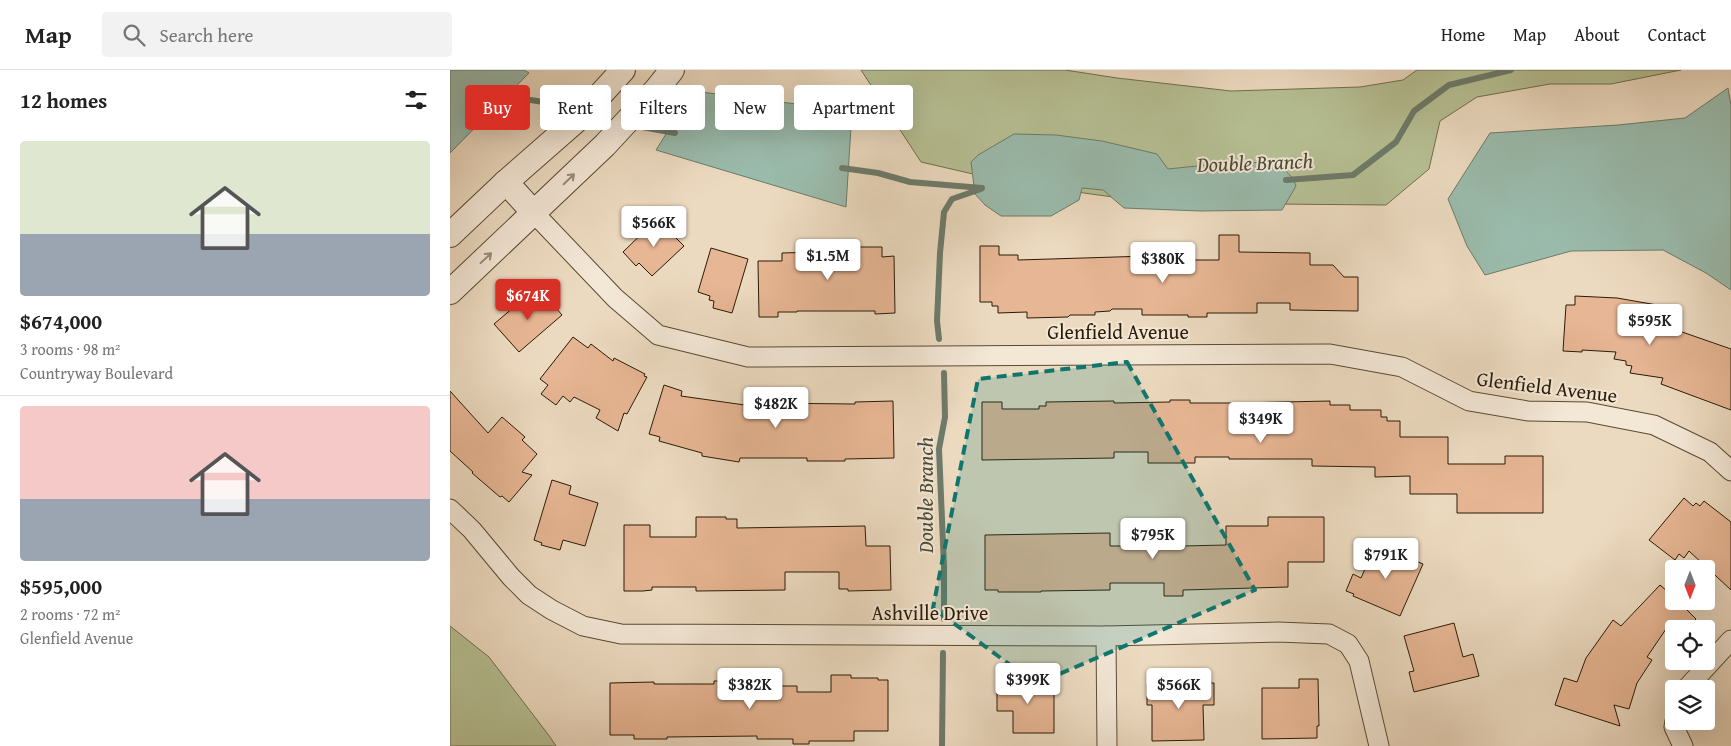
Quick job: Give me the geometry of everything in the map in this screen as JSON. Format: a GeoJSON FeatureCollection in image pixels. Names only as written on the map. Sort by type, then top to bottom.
{"type":"FeatureCollection","features":[{"type":"Feature","properties":{"kind":"street"},"geometry":{"type":"LineString","coordinates":[[450,235],[578,118],[623,70]]}},
{"type":"Feature","properties":{"kind":"street"},"geometry":{"type":"LineString","coordinates":[[450,292],[606,145],[672,70]]}},
{"type":"Feature","properties":{"kind":"street"},"geometry":{"type":"LineString","coordinates":[[506,182],[534,213]]}},
{"type":"Feature","properties":{"kind":"street","name":"Glenfield Avenue"},"geometry":{"type":"LineString","coordinates":[[534,213],[615,298],[658,335],[748,357],[1330,354],[1402,367],[1469,401],[1528,411],[1587,412],[1654,425],[1710,452],[1731,471]]}},
{"type":"Feature","properties":{"kind":"street","name":"Ashville Drive"},"geometry":{"type":"LineString","coordinates":[[450,509],[472,530],[529,595],[552,610],[583,626],[621,634],[1106,636],[1278,632],[1329,634],[1348,644],[1359,661],[1379,746]]}},
{"type":"Feature","properties":{"kind":"street"},"geometry":{"type":"LineString","coordinates":[[1106,636],[1107,746]]}},
{"type":"Feature","properties":{"kind":"street"},"geometry":{"type":"LineString","coordinates":[[1694,680],[1731,640]]}},
{"type":"Feature","properties":{"kind":"street"},"geometry":{"type":"LineString","coordinates":[[1675,730],[1683,746]]}},
{"type":"Feature","properties":{"kind":"highlighted area"},"geometry":{"type":"Polygon","coordinates":[[[1127,362],[1255,590],[1036,684],[933,608],[978,379],[1127,362]]]}},
{"type":"Feature","properties":{"kind":"shaded area"},"geometry":{"type":"Polygon","coordinates":[[[861,70],[1065,70],[1231,91],[1360,87],[1403,80],[1417,70],[1681,70],[1611,84],[1550,84],[1477,97],[1440,121],[1429,169],[1386,205],[1156,203],[1012,183],[921,162],[900,130],[913,130],[913,85],[871,85],[861,70]]]}},
{"type":"Feature","properties":{"kind":"shaded area"},"geometry":{"type":"Polygon","coordinates":[[[450,626],[489,657],[556,746],[450,746],[450,626]]]}},
{"type":"Feature","properties":{"kind":"water"},"geometry":{"type":"Polygon","coordinates":[[[450,70],[524,70],[529,73],[517,85],[465,85],[465,130],[473,130],[450,153],[450,70]]]}},
{"type":"Feature","properties":{"kind":"water"},"geometry":{"type":"Polygon","coordinates":[[[1728,88],[1731,105],[1731,290],[1706,273],[1663,250],[1571,251],[1485,275],[1467,246],[1448,199],[1490,133],[1618,125],[1685,118],[1728,88]]]}},
{"type":"Feature","properties":{"kind":"water"},"geometry":{"type":"Polygon","coordinates":[[[705,93],[715,94],[715,130],[784,130],[784,102],[794,104],[794,130],[851,130],[846,207],[656,150],[669,130],[705,130],[705,93]]]}},
{"type":"Feature","properties":{"kind":"water"},"geometry":{"type":"Polygon","coordinates":[[[1014,134],[1056,135],[1102,141],[1157,154],[1168,169],[1216,164],[1276,162],[1293,178],[1296,186],[1282,210],[1200,211],[1124,208],[1103,190],[1082,188],[1079,200],[1051,216],[1001,216],[985,205],[975,194],[971,162],[978,155],[1014,134]]]}},
{"type":"Feature","properties":{"kind":"building"},"geometry":{"type":"Polygon","coordinates":[[[657,219],[684,246],[652,276],[639,263],[636,266],[623,252],[657,219]]]}},
{"type":"Feature","properties":{"kind":"building"},"geometry":{"type":"Polygon","coordinates":[[[1219,235],[1239,235],[1239,252],[1310,253],[1310,265],[1333,265],[1344,277],[1358,277],[1358,311],[1290,310],[1290,303],[1257,303],[1257,313],[1207,313],[1207,317],[1142,315],[1142,309],[1112,309],[1110,311],[1095,312],[1095,315],[1027,318],[1027,312],[998,313],[998,306],[992,306],[992,302],[980,302],[980,246],[999,246],[999,255],[1018,255],[1018,260],[1148,256],[1148,258],[1162,258],[1162,260],[1219,260],[1219,235]]]}},
{"type":"Feature","properties":{"kind":"building"},"geometry":{"type":"Polygon","coordinates":[[[816,244],[844,244],[844,247],[882,247],[882,257],[894,256],[895,313],[875,314],[875,311],[797,311],[778,312],[778,317],[759,317],[758,261],[782,261],[782,253],[816,252],[816,244]]]}},
{"type":"Feature","properties":{"kind":"building"},"geometry":{"type":"Polygon","coordinates":[[[711,248],[748,259],[732,313],[713,308],[714,301],[709,300],[710,296],[698,292],[711,248]]]}},
{"type":"Feature","properties":{"kind":"building"},"geometry":{"type":"Polygon","coordinates":[[[534,290],[546,304],[550,301],[562,315],[519,352],[494,324],[534,290]]]}},
{"type":"Feature","properties":{"kind":"building"},"geometry":{"type":"Polygon","coordinates":[[[1575,296],[1617,298],[1657,305],[1654,319],[1660,320],[1659,324],[1731,349],[1731,410],[1661,384],[1663,378],[1630,373],[1632,366],[1626,365],[1626,361],[1614,359],[1616,352],[1563,351],[1566,305],[1575,305],[1575,296]]]}},
{"type":"Feature","properties":{"kind":"building"},"geometry":{"type":"Polygon","coordinates":[[[573,337],[588,348],[591,344],[613,361],[614,358],[645,374],[644,376],[647,377],[627,414],[624,413],[618,431],[596,418],[600,410],[574,397],[570,402],[563,396],[556,405],[541,394],[548,385],[540,379],[573,337]]]}},
{"type":"Feature","properties":{"kind":"building"},"geometry":{"type":"Polygon","coordinates":[[[664,385],[682,391],[681,396],[759,407],[759,403],[855,404],[855,402],[893,401],[894,458],[807,461],[807,458],[740,458],[739,462],[702,456],[702,453],[659,441],[660,437],[649,434],[664,385]]]}},
{"type":"Feature","properties":{"kind":"building"},"geometry":{"type":"Polygon","coordinates":[[[450,391],[488,433],[502,417],[525,437],[522,440],[537,454],[522,472],[532,475],[509,502],[502,496],[500,497],[472,473],[450,451],[450,391]]]}},
{"type":"Feature","properties":{"kind":"building"},"geometry":{"type":"Polygon","coordinates":[[[1170,400],[1190,400],[1190,403],[1330,401],[1330,405],[1350,405],[1350,410],[1381,410],[1381,417],[1387,417],[1387,421],[1400,421],[1400,437],[1448,437],[1448,464],[1505,464],[1505,456],[1543,456],[1543,513],[1457,513],[1457,494],[1410,494],[1410,476],[1375,477],[1375,467],[1312,466],[1312,459],[1195,457],[1195,463],[1148,463],[1148,452],[1114,452],[1114,458],[982,460],[982,402],[1002,402],[1002,409],[1039,409],[1039,406],[1046,406],[1046,402],[1114,401],[1114,403],[1170,402],[1170,400]]]}},
{"type":"Feature","properties":{"kind":"building"},"geometry":{"type":"Polygon","coordinates":[[[552,480],[571,486],[569,494],[598,503],[585,546],[563,540],[560,550],[541,545],[542,543],[534,540],[552,480]]]}},
{"type":"Feature","properties":{"kind":"building"},"geometry":{"type":"Polygon","coordinates":[[[1684,498],[1693,506],[1696,503],[1700,506],[1704,501],[1731,522],[1731,590],[1715,575],[1715,560],[1699,560],[1689,551],[1684,558],[1679,554],[1675,560],[1649,540],[1684,498]]]}},
{"type":"Feature","properties":{"kind":"building"},"geometry":{"type":"Polygon","coordinates":[[[696,517],[737,519],[737,528],[865,526],[866,546],[890,546],[891,590],[848,591],[848,589],[839,589],[839,572],[785,572],[785,590],[696,591],[696,587],[652,587],[652,590],[624,591],[624,525],[650,525],[650,537],[696,537],[696,517]]]}},
{"type":"Feature","properties":{"kind":"building"},"geometry":{"type":"Polygon","coordinates":[[[1268,517],[1324,517],[1324,562],[1288,562],[1288,587],[1183,590],[1183,596],[1164,596],[1164,583],[1110,583],[1110,590],[998,592],[998,590],[985,590],[985,535],[1110,533],[1110,546],[1159,546],[1159,534],[1182,534],[1183,546],[1226,545],[1226,526],[1268,526],[1268,517]]]}},
{"type":"Feature","properties":{"kind":"building"},"geometry":{"type":"Polygon","coordinates":[[[1376,544],[1423,564],[1400,616],[1353,596],[1354,594],[1346,591],[1353,574],[1361,578],[1376,544]]]}},
{"type":"Feature","properties":{"kind":"building"},"geometry":{"type":"Polygon","coordinates":[[[1660,585],[1665,589],[1665,610],[1687,610],[1696,619],[1665,620],[1665,630],[1647,657],[1652,660],[1637,683],[1629,709],[1614,705],[1620,726],[1555,705],[1564,678],[1577,682],[1586,658],[1613,620],[1621,626],[1660,585]]]}},
{"type":"Feature","properties":{"kind":"building"},"geometry":{"type":"Polygon","coordinates":[[[1454,623],[1463,657],[1473,654],[1479,676],[1414,692],[1409,672],[1414,671],[1404,636],[1454,623]]]}},
{"type":"Feature","properties":{"kind":"building"},"geometry":{"type":"Polygon","coordinates":[[[831,675],[851,675],[851,678],[888,680],[888,731],[854,731],[854,741],[809,741],[809,744],[793,744],[793,739],[757,739],[757,736],[634,739],[634,735],[610,735],[610,683],[714,684],[714,681],[747,681],[747,679],[775,678],[775,686],[797,686],[797,692],[831,692],[831,675]]]}},
{"type":"Feature","properties":{"kind":"building"},"geometry":{"type":"Polygon","coordinates":[[[1299,679],[1318,679],[1319,726],[1317,726],[1317,738],[1262,739],[1262,688],[1299,688],[1299,679]]]}},
{"type":"Feature","properties":{"kind":"building"},"geometry":{"type":"Polygon","coordinates":[[[997,681],[1054,681],[1054,733],[1013,733],[1013,711],[997,711],[997,681]]]}},
{"type":"Feature","properties":{"kind":"building"},"geometry":{"type":"Polygon","coordinates":[[[1214,683],[1214,705],[1203,705],[1204,740],[1152,741],[1152,705],[1147,705],[1147,684],[1214,683]]]}},
{"type":"Feature","properties":{"kind":"waterway","name":"Double Branch"},"geometry":{"type":"LineString","coordinates":[[1286,180],[1353,175],[1396,142],[1414,111],[1449,85],[1511,70]]}},
{"type":"Feature","properties":{"kind":"waterway"},"geometry":{"type":"LineString","coordinates":[[530,100],[540,101]]}},
{"type":"Feature","properties":{"kind":"waterway"},"geometry":{"type":"LineString","coordinates":[[658,130],[675,133]]}},
{"type":"Feature","properties":{"kind":"waterway","name":"Double Branch"},"geometry":{"type":"LineString","coordinates":[[842,168],[878,173],[910,182],[982,188]]}},
{"type":"Feature","properties":{"kind":"waterway","name":"Double Branch"},"geometry":{"type":"LineString","coordinates":[[939,339],[937,321],[944,212],[952,199],[981,189]]}},
{"type":"Feature","properties":{"kind":"waterway","name":"Double Branch"},"geometry":{"type":"LineString","coordinates":[[944,373],[945,417],[939,449],[944,567],[944,619]]}},
{"type":"Feature","properties":{"kind":"waterway","name":"Double Branch"},"geometry":{"type":"LineString","coordinates":[[942,746],[943,653]]}}]}
